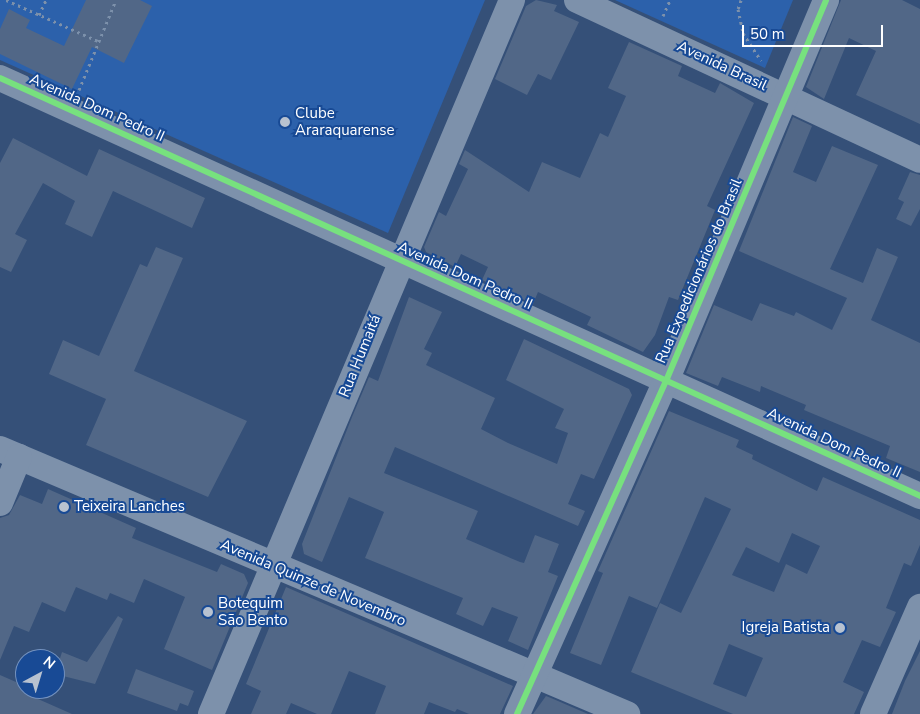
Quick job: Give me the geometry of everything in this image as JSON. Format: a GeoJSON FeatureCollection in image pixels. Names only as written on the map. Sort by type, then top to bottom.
{"type":"FeatureCollection","features":[{"type":"Feature","properties":{"kind":"street","name":"Rua Humaitá"},"geometry":{"type":"LineString","coordinates":[[211,714],[399,260],[512,0]]}},
{"type":"Feature","properties":{"kind":"street","name":"Avenida Brasil"},"geometry":{"type":"LineString","coordinates":[[577,0],[920,160]]}},
{"type":"Feature","properties":{"kind":"street","name":"Rua Expedicionários do Brasil"},"geometry":{"type":"LineString","coordinates":[[517,714],[666,381],[826,0]]}},
{"type":"Feature","properties":{"kind":"street","name":"Avenida Dom Pedro II"},"geometry":{"type":"LineString","coordinates":[[0,78],[920,496]]}},
{"type":"Feature","properties":{"kind":"street","name":"Avenida Quinze de Novembro"},"geometry":{"type":"LineString","coordinates":[[9,453],[627,714]]}},
{"type":"Feature","properties":{"kind":"street"},"geometry":{"type":"LineString","coordinates":[[0,503],[9,453]]}},
{"type":"Feature","properties":{"kind":"street"},"geometry":{"type":"LineString","coordinates":[[873,714],[920,607]]}},
{"type":"Feature","properties":{"kind":"path"},"geometry":{"type":"LineString","coordinates":[[6,0],[98,41]]}},
{"type":"Feature","properties":{"kind":"path"},"geometry":{"type":"LineString","coordinates":[[39,15],[46,0]]}},
{"type":"Feature","properties":{"kind":"path"},"geometry":{"type":"LineString","coordinates":[[51,101],[77,96],[116,0]]}},
{"type":"Feature","properties":{"kind":"path"},"geometry":{"type":"LineString","coordinates":[[741,0],[738,9],[743,33],[765,68]]}},
{"type":"Feature","properties":{"kind":"shaded area","name":"Clube Araraquarense"},"geometry":{"type":"Polygon","coordinates":[[[0,0],[485,0],[388,233],[0,60],[0,0]]]}},
{"type":"Feature","properties":{"kind":"shaded area"},"geometry":{"type":"Polygon","coordinates":[[[615,0],[793,0],[765,68],[615,0]]]}},
{"type":"Feature","properties":{"kind":"building"},"geometry":{"type":"Polygon","coordinates":[[[86,0],[140,0],[152,6],[124,63],[92,47],[72,89],[0,54],[0,29],[9,9],[30,20],[26,28],[64,46],[86,0]]]}},
{"type":"Feature","properties":{"kind":"building"},"geometry":{"type":"Polygon","coordinates":[[[536,0],[557,5],[554,11],[579,22],[551,80],[538,74],[527,95],[495,79],[526,6],[536,0]]]}},
{"type":"Feature","properties":{"kind":"building"},"geometry":{"type":"Polygon","coordinates":[[[841,0],[902,0],[920,9],[920,124],[856,95],[876,51],[849,38],[824,99],[806,87],[841,0]]]}},
{"type":"Feature","properties":{"kind":"building"},"geometry":{"type":"Polygon","coordinates":[[[629,42],[682,66],[678,76],[715,93],[720,83],[754,103],[707,206],[715,210],[678,300],[669,297],[655,335],[643,352],[587,325],[591,317],[538,292],[533,304],[482,280],[488,267],[461,254],[455,267],[426,252],[424,247],[439,212],[446,216],[468,169],[459,164],[465,150],[529,192],[542,162],[580,178],[600,133],[608,137],[626,96],[608,88],[629,42]]]}},
{"type":"Feature","properties":{"kind":"building"},"geometry":{"type":"Polygon","coordinates":[[[793,117],[812,126],[793,172],[816,182],[832,146],[878,165],[830,269],[863,283],[877,248],[898,257],[871,320],[920,343],[920,472],[886,458],[890,446],[804,410],[806,405],[761,386],[760,392],[722,377],[718,386],[686,373],[714,305],[752,321],[760,303],[794,316],[796,312],[832,330],[847,298],[739,251],[793,117]]]}},
{"type":"Feature","properties":{"kind":"building"},"geometry":{"type":"Polygon","coordinates":[[[13,138],[87,176],[99,149],[205,198],[192,228],[113,191],[92,237],[65,224],[75,201],[43,183],[15,234],[27,240],[11,272],[0,267],[0,163],[13,138]]]}},
{"type":"Feature","properties":{"kind":"building"},"geometry":{"type":"Polygon","coordinates":[[[910,172],[920,175],[920,209],[911,226],[896,219],[904,202],[898,199],[910,172]]]}},
{"type":"Feature","properties":{"kind":"building"},"geometry":{"type":"Polygon","coordinates":[[[156,247],[183,258],[134,371],[247,421],[208,497],[86,445],[106,399],[49,374],[63,340],[99,356],[140,264],[147,267],[156,247]]]}},
{"type":"Feature","properties":{"kind":"building"},"geometry":{"type":"Polygon","coordinates":[[[409,297],[442,312],[424,349],[432,353],[426,365],[495,398],[481,429],[508,443],[557,464],[568,433],[555,428],[564,409],[506,380],[524,339],[629,389],[632,395],[594,479],[581,474],[568,504],[585,511],[578,526],[395,447],[384,473],[478,511],[466,539],[520,562],[524,563],[535,535],[559,544],[548,572],[558,576],[528,650],[508,641],[518,617],[492,607],[483,626],[456,614],[463,598],[365,558],[384,512],[349,497],[322,562],[304,554],[302,544],[352,417],[369,377],[378,381],[409,297]]]}},
{"type":"Feature","properties":{"kind":"building"},"geometry":{"type":"Polygon","coordinates":[[[669,411],[739,440],[736,447],[753,455],[752,459],[817,491],[823,477],[920,520],[920,545],[911,566],[904,563],[886,608],[896,612],[880,647],[862,640],[843,682],[864,692],[854,714],[733,714],[631,672],[660,603],[681,613],[731,509],[705,497],[657,608],[629,596],[601,665],[570,653],[603,573],[598,571],[669,411]],[[792,533],[779,563],[746,547],[732,575],[774,592],[786,564],[807,574],[820,546],[792,533]],[[729,644],[713,684],[746,697],[763,658],[729,644]]]}},
{"type":"Feature","properties":{"kind":"building"},"geometry":{"type":"Polygon","coordinates":[[[48,489],[136,528],[132,538],[217,572],[221,564],[244,574],[248,583],[212,670],[164,649],[185,597],[144,579],[134,603],[110,593],[107,600],[76,587],[65,612],[42,602],[29,632],[14,626],[0,660],[0,518],[9,515],[20,495],[42,504],[48,489]]]}},
{"type":"Feature","properties":{"kind":"building"},"geometry":{"type":"Polygon","coordinates":[[[286,587],[513,686],[500,714],[469,714],[457,709],[455,712],[429,702],[424,714],[375,714],[386,686],[349,671],[331,714],[317,714],[291,703],[286,714],[251,714],[261,691],[246,684],[286,587]]]}},
{"type":"Feature","properties":{"kind":"building"},"geometry":{"type":"Polygon","coordinates":[[[118,616],[123,619],[95,684],[65,676],[65,653],[87,662],[118,616]]]}},
{"type":"Feature","properties":{"kind":"building"},"geometry":{"type":"Polygon","coordinates":[[[920,651],[920,714],[892,714],[905,681],[920,651]]]}},
{"type":"Feature","properties":{"kind":"building"},"geometry":{"type":"Polygon","coordinates":[[[136,669],[194,691],[188,706],[180,703],[177,711],[127,693],[136,669]]]}},
{"type":"Feature","properties":{"kind":"building"},"geometry":{"type":"Polygon","coordinates":[[[0,675],[15,682],[15,699],[38,699],[72,714],[0,714],[0,675]]]}},
{"type":"Feature","properties":{"kind":"building"},"geometry":{"type":"Polygon","coordinates":[[[546,696],[551,698],[588,714],[533,714],[546,696]]]}},
{"type":"Feature","properties":{"kind":"cycle path"},"geometry":{"type":"LineString","coordinates":[[517,714],[666,381],[826,0]]}},
{"type":"Feature","properties":{"kind":"cycle path"},"geometry":{"type":"LineString","coordinates":[[0,78],[920,496]]}},
{"type":"Feature","properties":{"kind":"place","name":"Clube Araraquarense"},"geometry":{"type":"Point","coordinates":[285,122]}},
{"type":"Feature","properties":{"kind":"place","name":"Teixeira Lanches"},"geometry":{"type":"Point","coordinates":[64,507]}},
{"type":"Feature","properties":{"kind":"place","name":"Botequim São Bento"},"geometry":{"type":"Point","coordinates":[208,612]}},
{"type":"Feature","properties":{"kind":"place","name":"Igreja Batista"},"geometry":{"type":"Point","coordinates":[840,628]}}]}
